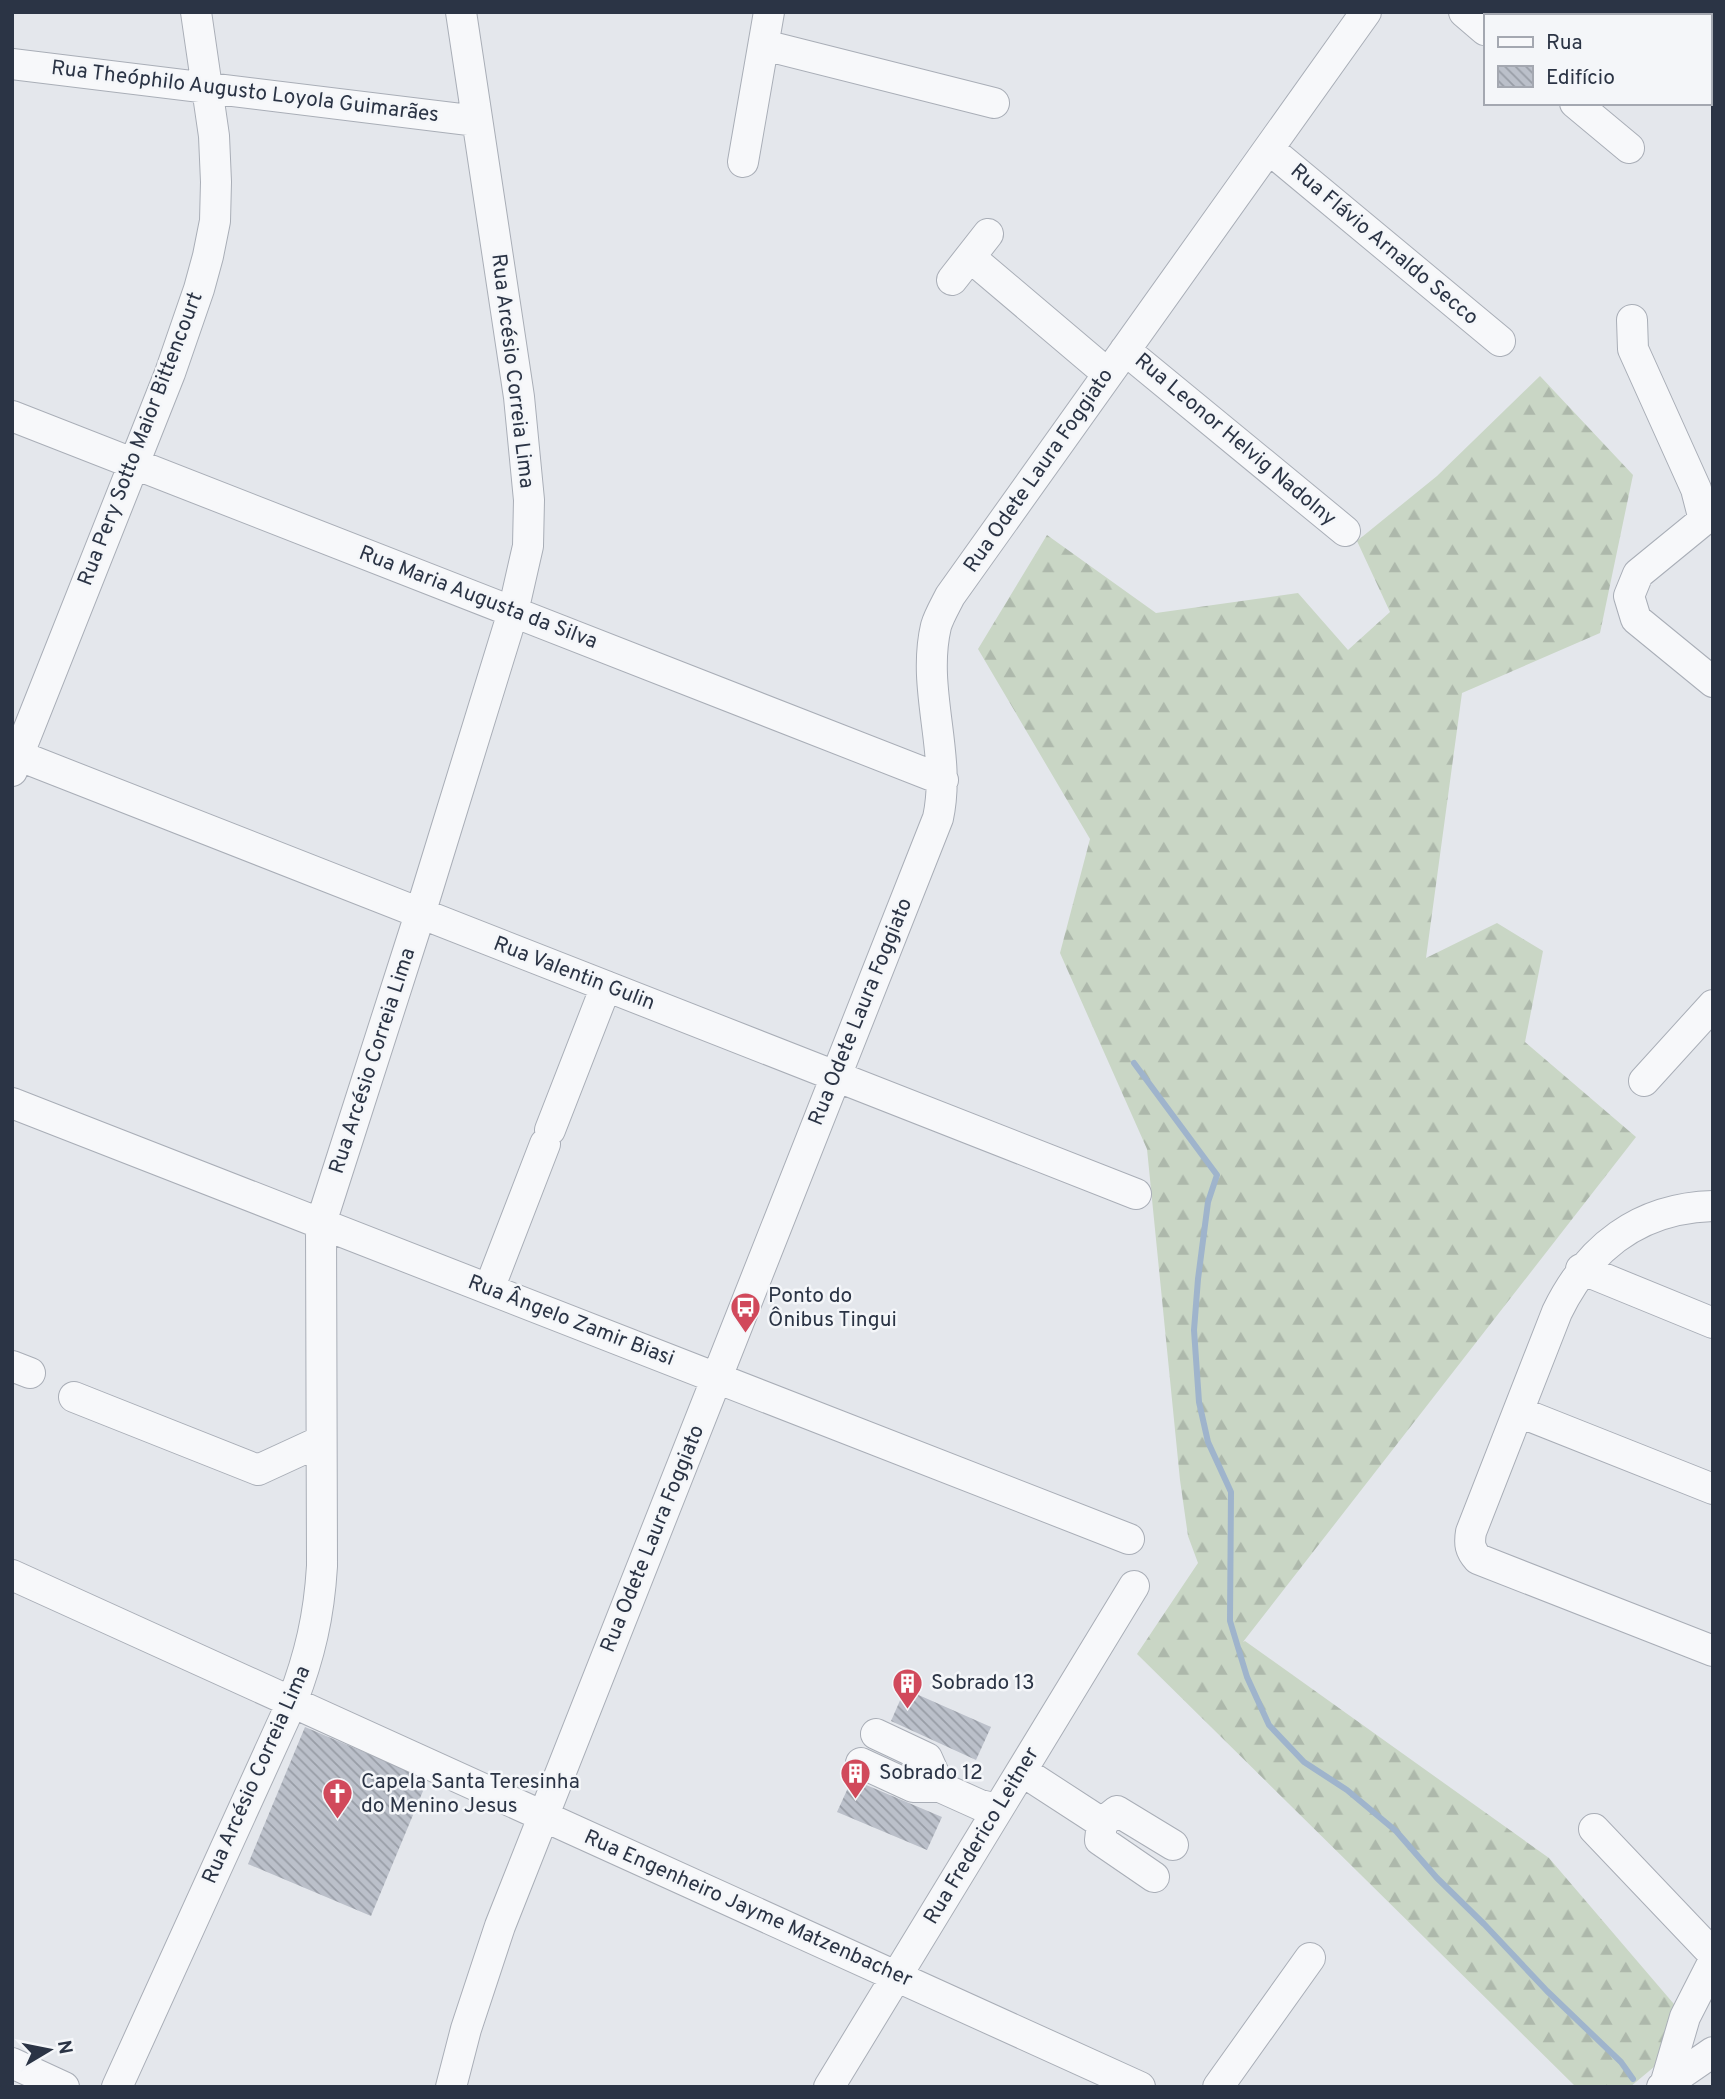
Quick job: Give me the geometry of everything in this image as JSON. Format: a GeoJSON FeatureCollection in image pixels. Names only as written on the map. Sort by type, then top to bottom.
{"type":"FeatureCollection","features":[{"type":"Feature","properties":{"kind":"street","name":"Rua Pery Sotto Maior Bittencourt"},"geometry":{"type":"LineString","coordinates":[[14,760],[134,464],[187,326],[208,256],[215,221],[216,181],[208,88],[196,12]]}},
{"type":"Feature","properties":{"kind":"street","name":"Rua Arcésio Correia Lima"},"geometry":{"type":"LineString","coordinates":[[117,2087],[292,1702],[309,1657],[320,1597],[321,1223],[513,612],[528,546],[525,450],[519,397],[461,12]]}},
{"type":"Feature","properties":{"kind":"street"},"geometry":{"type":"LineString","coordinates":[[743,162],[769,12]]}},
{"type":"Feature","properties":{"kind":"street","name":"Rua Odete Laura Foggiato"},"geometry":{"type":"LineString","coordinates":[[451,2087],[482,1978],[938,818],[943,780],[933,689],[932,654],[937,624],[950,596],[1366,12]]}},
{"type":"Feature","properties":{"kind":"street"},"geometry":{"type":"LineString","coordinates":[[1464,12],[1484,29]]}},
{"type":"Feature","properties":{"kind":"street"},"geometry":{"type":"LineString","coordinates":[[764,45],[993,103]]}},
{"type":"Feature","properties":{"kind":"street","name":"Rua Theóphilo Augusto Loyola Guimarães"},"geometry":{"type":"LineString","coordinates":[[12,64],[477,121]]}},
{"type":"Feature","properties":{"kind":"street"},"geometry":{"type":"LineString","coordinates":[[1577,105],[1629,148]]}},
{"type":"Feature","properties":{"kind":"street","name":"Rua Flávio Arnaldo Secco"},"geometry":{"type":"LineString","coordinates":[[1269,149],[1500,341]]}},
{"type":"Feature","properties":{"kind":"street"},"geometry":{"type":"LineString","coordinates":[[970,257],[1108,374]]}},
{"type":"Feature","properties":{"kind":"street"},"geometry":{"type":"LineString","coordinates":[[1632,320],[1633,349],[1709,517],[1639,574],[1629,596],[1636,619],[1713,682]]}},
{"type":"Feature","properties":{"kind":"street","name":"Rua Leonor Helvig Nadolny"},"geometry":{"type":"LineString","coordinates":[[1125,350],[1345,531]]}},
{"type":"Feature","properties":{"kind":"street","name":"Rua Maria Augusta da Silva"},"geometry":{"type":"LineString","coordinates":[[12,416],[943,780]]}},
{"type":"Feature","properties":{"kind":"street","name":"Rua Valentin Gulin"},"geometry":{"type":"LineString","coordinates":[[14,760],[420,914],[1136,1194]]}},
{"type":"Feature","properties":{"kind":"street"},"geometry":{"type":"LineString","coordinates":[[489,1289],[606,986]]}},
{"type":"Feature","properties":{"kind":"street"},"geometry":{"type":"LineString","coordinates":[[1644,1081],[1713,1005]]}},
{"type":"Feature","properties":{"kind":"street","name":"Rua Ângelo Zamir Biasi"},"geometry":{"type":"LineString","coordinates":[[12,1103],[1129,1539]]}},
{"type":"Feature","properties":{"kind":"street"},"geometry":{"type":"LineString","coordinates":[[1713,1206],[1699,1206],[1667,1213],[1632,1227],[1606,1244],[1581,1269],[1557,1312],[1471,1532],[1471,1551],[1478,1559],[1713,1651]]}},
{"type":"Feature","properties":{"kind":"street"},"geometry":{"type":"LineString","coordinates":[[1581,1269],[1713,1322]]}},
{"type":"Feature","properties":{"kind":"street"},"geometry":{"type":"LineString","coordinates":[[74,1397],[258,1470],[321,1441]]}},
{"type":"Feature","properties":{"kind":"street"},"geometry":{"type":"LineString","coordinates":[[1519,1412],[1713,1489]]}},
{"type":"Feature","properties":{"kind":"street","name":"Rua Engenheiro Jayme Matzenbacher"},"geometry":{"type":"LineString","coordinates":[[12,1574],[1140,2087]]}},
{"type":"Feature","properties":{"kind":"street","name":"Rua Frederico Leitner"},"geometry":{"type":"LineString","coordinates":[[829,2087],[1134,1586]]}},
{"type":"Feature","properties":{"kind":"street"},"geometry":{"type":"LineString","coordinates":[[876,1734],[927,1758],[940,1787]]}},
{"type":"Feature","properties":{"kind":"street"},"geometry":{"type":"LineString","coordinates":[[861,1763],[913,1787],[940,1787],[980,1805],[998,1809]]}},
{"type":"Feature","properties":{"kind":"street"},"geometry":{"type":"LineString","coordinates":[[1022,1771],[1102,1823]]}},
{"type":"Feature","properties":{"kind":"street"},"geometry":{"type":"LineString","coordinates":[[1154,1877],[1100,1840],[1102,1823],[1117,1811],[1173,1845]]}},
{"type":"Feature","properties":{"kind":"street"},"geometry":{"type":"LineString","coordinates":[[1594,1829],[1713,1954]]}},
{"type":"Feature","properties":{"kind":"street"},"geometry":{"type":"LineString","coordinates":[[1218,2087],[1310,1958]]}},
{"type":"Feature","properties":{"kind":"street"},"geometry":{"type":"LineString","coordinates":[[1664,2086],[1685,2017],[1713,1962]]}},
{"type":"Feature","properties":{"kind":"street"},"geometry":{"type":"LineString","coordinates":[[1664,2086],[1713,2052]]}},
{"type":"Feature","properties":{"kind":"street"},"geometry":{"type":"LineString","coordinates":[[12,2063],[64,2087]]}},
{"type":"Feature","properties":{"kind":"green space"},"geometry":{"type":"Polygon","coordinates":[[[1540,376],[1633,475],[1600,633],[1462,693],[1426,958],[1497,923],[1543,951],[1525,1042],[1636,1137],[1243,1642],[1549,1858],[1697,2031],[1630,2087],[1576,2087],[1137,1654],[1198,1563],[1188,1536],[1180,1480],[1147,1149],[1060,953],[1090,839],[978,649],[1047,535],[1156,613],[1298,593],[1348,650],[1390,612],[1357,541],[1437,476],[1540,376]]]}},
{"type":"Feature","properties":{"kind":"building"},"geometry":{"type":"Polygon","coordinates":[[[905,1689],[991,1727],[976,1760],[891,1721],[905,1689]]]}},
{"type":"Feature","properties":{"kind":"building","name":"Capela Santa Teresinha do Menino Jesus"},"geometry":{"type":"Polygon","coordinates":[[[305,1727],[428,1779],[371,1916],[248,1864],[305,1727]]]}},
{"type":"Feature","properties":{"kind":"building"},"geometry":{"type":"Polygon","coordinates":[[[852,1779],[942,1817],[927,1850],[837,1812],[852,1779]]]}},
{"type":"Feature","properties":{"kind":"waterway"},"geometry":{"type":"LineString","coordinates":[[1134,1063],[1217,1175],[1208,1202],[1198,1279],[1194,1330],[1199,1402],[1208,1442],[1231,1492],[1230,1621],[1247,1677],[1269,1725],[1304,1762],[1347,1790],[1396,1831],[1437,1878],[1547,1991],[1621,2062],[1633,2079]]}},
{"type":"Feature","properties":{"kind":"place","name":"Ponto do Ônibus Tingui"},"geometry":{"type":"Point","coordinates":[745,1335]}},
{"type":"Feature","properties":{"kind":"place","name":"Sobrado 13"},"geometry":{"type":"Point","coordinates":[908,1710]}},
{"type":"Feature","properties":{"kind":"place","name":"Sobrado 12"},"geometry":{"type":"Point","coordinates":[856,1800]}},
{"type":"Feature","properties":{"kind":"place","name":"Capela Santa Teresinha do Menino Jesus"},"geometry":{"type":"Point","coordinates":[338,1821]}}]}
